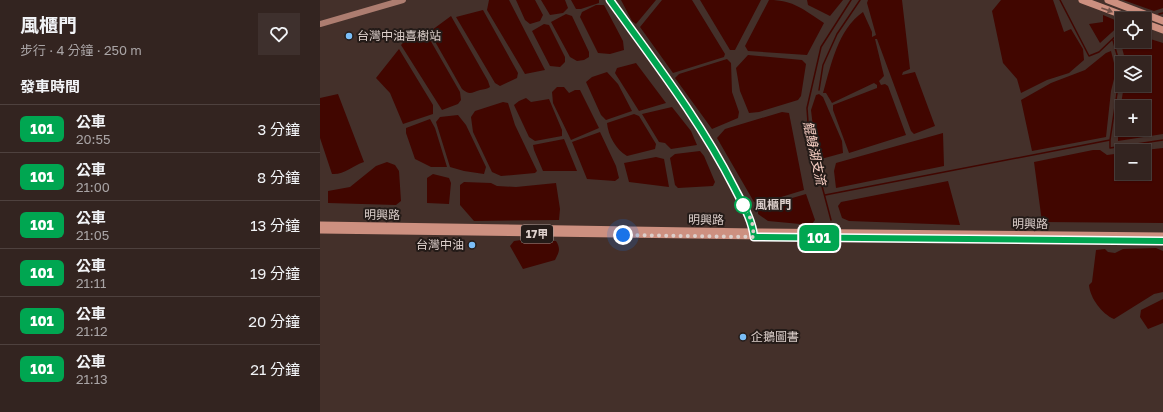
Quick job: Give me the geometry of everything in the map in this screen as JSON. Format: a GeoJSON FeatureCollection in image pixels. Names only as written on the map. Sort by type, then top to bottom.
{"type":"FeatureCollection","features":[{"type":"Feature","properties":{"kind":"main road"},"geometry":{"type":"LineString","coordinates":[[1082,0],[1115,12]]}},
{"type":"Feature","properties":{"kind":"main road"},"geometry":{"type":"LineString","coordinates":[[1108,0],[1163,21]]}},
{"type":"Feature","properties":{"kind":"main road"},"geometry":{"type":"LineString","coordinates":[[1151,26],[1163,30]]}},
{"type":"Feature","properties":{"kind":"main road","name":"明興路"},"geometry":{"type":"LineString","coordinates":[[320,225],[1163,241]]}},
{"type":"Feature","properties":{"kind":"main road","name":"明興路"},"geometry":{"type":"LineString","coordinates":[[320,230],[1163,236]]}},
{"type":"Feature","properties":{"kind":"street"},"geometry":{"type":"LineString","coordinates":[[320,24],[403,0]]}},
{"type":"Feature","properties":{"kind":"street"},"geometry":{"type":"LineString","coordinates":[[610,0],[705,135],[752,221],[754,234]]}},
{"type":"Feature","properties":{"kind":"shaded area"},"geometry":{"type":"Polygon","coordinates":[[[489,0],[509,0],[545,70],[525,74],[487,10],[489,0]]]}},
{"type":"Feature","properties":{"kind":"shaded area"},"geometry":{"type":"Polygon","coordinates":[[[516,0],[535,0],[543,15],[540,21],[530,24],[525,20],[516,0]]]}},
{"type":"Feature","properties":{"kind":"shaded area"},"geometry":{"type":"Polygon","coordinates":[[[541,0],[565,0],[568,8],[563,13],[550,15],[541,0]]]}},
{"type":"Feature","properties":{"kind":"shaded area"},"geometry":{"type":"Polygon","coordinates":[[[571,0],[599,0],[599,3],[581,9],[576,9],[571,0]]]}},
{"type":"Feature","properties":{"kind":"shaded area"},"geometry":{"type":"Polygon","coordinates":[[[621,0],[656,0],[636,24],[632,21],[621,0]]]}},
{"type":"Feature","properties":{"kind":"shaded area"},"geometry":{"type":"Polygon","coordinates":[[[662,0],[692,0],[725,54],[724,57],[673,73],[640,27],[662,0]]]}},
{"type":"Feature","properties":{"kind":"shaded area"},"geometry":{"type":"Polygon","coordinates":[[[700,0],[761,0],[735,50],[730,50],[700,0]]]}},
{"type":"Feature","properties":{"kind":"shaded area"},"geometry":{"type":"Polygon","coordinates":[[[769,0],[778,0],[792,4],[824,23],[807,55],[748,51],[745,46],[769,0]]]}},
{"type":"Feature","properties":{"kind":"shaded area"},"geometry":{"type":"Polygon","coordinates":[[[807,0],[843,0],[830,16],[808,5],[807,0]]]}},
{"type":"Feature","properties":{"kind":"shaded area"},"geometry":{"type":"Polygon","coordinates":[[[868,0],[902,0],[910,69],[903,72],[902,75],[915,72],[935,126],[914,134],[911,131],[877,39],[875,39],[884,76],[879,81],[881,85],[885,84],[888,86],[906,135],[849,153],[833,110],[833,105],[877,88],[877,85],[874,83],[832,103],[826,93],[823,93],[841,38],[854,19],[863,12],[872,32],[872,37],[876,35],[867,3],[868,0]]]}},
{"type":"Feature","properties":{"kind":"shaded area"},"geometry":{"type":"Polygon","coordinates":[[[1001,0],[1053,0],[1064,32],[1071,29],[1083,49],[1084,60],[1069,73],[1047,80],[1021,93],[1017,79],[1003,63],[992,11],[1001,0]]]}},
{"type":"Feature","properties":{"kind":"shaded area"},"geometry":{"type":"Polygon","coordinates":[[[1123,0],[1163,0],[1163,8],[1154,11],[1123,0]]]}},
{"type":"Feature","properties":{"kind":"shaded area"},"geometry":{"type":"Polygon","coordinates":[[[596,5],[604,5],[623,41],[624,50],[610,54],[598,53],[580,17],[582,12],[596,5]]]}},
{"type":"Feature","properties":{"kind":"shaded area"},"geometry":{"type":"Polygon","coordinates":[[[483,10],[518,73],[517,78],[500,86],[495,83],[456,17],[483,10]]]}},
{"type":"Feature","properties":{"kind":"shaded area"},"geometry":{"type":"Polygon","coordinates":[[[566,14],[572,16],[589,52],[589,57],[584,60],[577,61],[570,57],[551,22],[566,14]]]}},
{"type":"Feature","properties":{"kind":"shaded area"},"geometry":{"type":"Polygon","coordinates":[[[1103,15],[1115,20],[1115,29],[1100,43],[1089,24],[1103,22],[1103,15]]]}},
{"type":"Feature","properties":{"kind":"shaded area"},"geometry":{"type":"Polygon","coordinates":[[[451,16],[488,81],[489,88],[471,93],[462,89],[433,38],[432,30],[451,16]]]}},
{"type":"Feature","properties":{"kind":"shaded area"},"geometry":{"type":"Polygon","coordinates":[[[544,24],[549,25],[565,57],[565,62],[560,67],[550,66],[532,31],[544,24]]]}},
{"type":"Feature","properties":{"kind":"shaded area"},"geometry":{"type":"Polygon","coordinates":[[[425,31],[460,92],[461,100],[458,104],[442,110],[401,45],[410,35],[425,31]]]}},
{"type":"Feature","properties":{"kind":"shaded area"},"geometry":{"type":"Polygon","coordinates":[[[1151,39],[1163,43],[1163,134],[1151,136],[1151,100],[1122,100],[1123,92],[1151,92],[1151,56],[1124,56],[1122,48],[1151,48],[1151,39]]]}},
{"type":"Feature","properties":{"kind":"shaded area"},"geometry":{"type":"Polygon","coordinates":[[[399,49],[433,105],[433,114],[403,124],[390,93],[376,78],[399,49]]]}},
{"type":"Feature","properties":{"kind":"shaded area"},"geometry":{"type":"Polygon","coordinates":[[[1111,51],[1115,67],[1115,75],[1111,91],[1106,137],[1032,151],[1021,100],[1051,83],[1085,70],[1106,53],[1111,51]]]}},
{"type":"Feature","properties":{"kind":"shaded area"},"geometry":{"type":"Polygon","coordinates":[[[748,55],[802,60],[806,64],[801,96],[798,100],[759,112],[749,113],[740,91],[736,68],[748,55]]]}},
{"type":"Feature","properties":{"kind":"shaded area"},"geometry":{"type":"Polygon","coordinates":[[[727,59],[731,63],[732,92],[739,112],[738,118],[712,129],[675,78],[679,74],[727,59]]]}},
{"type":"Feature","properties":{"kind":"shaded area"},"geometry":{"type":"Polygon","coordinates":[[[636,63],[666,103],[639,111],[615,73],[617,68],[636,63]]]}},
{"type":"Feature","properties":{"kind":"shaded area"},"geometry":{"type":"Polygon","coordinates":[[[607,72],[618,84],[632,111],[606,120],[601,115],[586,82],[592,77],[607,72]]]}},
{"type":"Feature","properties":{"kind":"shaded area"},"geometry":{"type":"Polygon","coordinates":[[[557,87],[564,87],[569,93],[575,90],[580,90],[599,128],[571,140],[553,103],[552,92],[557,87]]]}},
{"type":"Feature","properties":{"kind":"shaded area"},"geometry":{"type":"Polygon","coordinates":[[[338,94],[364,162],[344,172],[332,174],[320,138],[320,98],[338,94]]]}},
{"type":"Feature","properties":{"kind":"shaded area"},"geometry":{"type":"Polygon","coordinates":[[[819,94],[823,97],[842,141],[843,153],[821,159],[816,153],[811,110],[816,95],[819,94]]]}},
{"type":"Feature","properties":{"kind":"shaded area"},"geometry":{"type":"Polygon","coordinates":[[[526,98],[531,102],[549,99],[562,130],[562,136],[535,141],[529,137],[514,105],[526,98]]]}},
{"type":"Feature","properties":{"kind":"shaded area"},"geometry":{"type":"Polygon","coordinates":[[[503,102],[508,103],[515,125],[537,171],[535,173],[501,176],[492,172],[473,132],[471,117],[475,111],[503,102]]]}},
{"type":"Feature","properties":{"kind":"shaded area"},"geometry":{"type":"Polygon","coordinates":[[[672,107],[691,131],[697,145],[671,149],[665,143],[659,142],[642,114],[672,107]]]}},
{"type":"Feature","properties":{"kind":"shaded area"},"geometry":{"type":"Polygon","coordinates":[[[782,112],[789,113],[804,190],[765,202],[754,202],[717,138],[725,129],[782,112]]]}},
{"type":"Feature","properties":{"kind":"shaded area"},"geometry":{"type":"Polygon","coordinates":[[[634,114],[639,116],[656,144],[655,149],[627,156],[619,150],[613,142],[607,123],[634,114]]]}},
{"type":"Feature","properties":{"kind":"shaded area"},"geometry":{"type":"Polygon","coordinates":[[[458,115],[466,125],[486,167],[484,174],[450,167],[436,122],[440,117],[458,115]]]}},
{"type":"Feature","properties":{"kind":"shaded area"},"geometry":{"type":"Polygon","coordinates":[[[430,119],[435,128],[447,167],[431,167],[415,159],[406,133],[406,128],[430,119]]]}},
{"type":"Feature","properties":{"kind":"shaded area"},"geometry":{"type":"Polygon","coordinates":[[[600,132],[616,166],[619,178],[615,181],[587,179],[572,142],[600,132]]]}},
{"type":"Feature","properties":{"kind":"shaded area"},"geometry":{"type":"Polygon","coordinates":[[[943,133],[944,166],[836,188],[834,171],[836,163],[943,133]]]}},
{"type":"Feature","properties":{"kind":"shaded area"},"geometry":{"type":"Polygon","coordinates":[[[1118,136],[1150,136],[1118,141],[1118,136]]]}},
{"type":"Feature","properties":{"kind":"shaded area"},"geometry":{"type":"Polygon","coordinates":[[[564,139],[577,171],[543,171],[533,145],[564,139]]]}},
{"type":"Feature","properties":{"kind":"shaded area"},"geometry":{"type":"Polygon","coordinates":[[[1163,148],[1163,223],[1042,222],[1034,162],[1093,150],[1100,150],[1107,155],[1115,154],[1115,180],[1151,180],[1151,149],[1163,148]]]}},
{"type":"Feature","properties":{"kind":"shaded area"},"geometry":{"type":"Polygon","coordinates":[[[700,151],[704,156],[715,182],[713,186],[678,188],[675,185],[670,158],[675,154],[700,151]]]}},
{"type":"Feature","properties":{"kind":"shaded area"},"geometry":{"type":"Polygon","coordinates":[[[656,157],[664,159],[669,187],[629,182],[624,163],[656,157]]]}},
{"type":"Feature","properties":{"kind":"shaded area"},"geometry":{"type":"Polygon","coordinates":[[[387,162],[395,165],[399,171],[401,201],[396,205],[328,203],[328,191],[350,187],[376,166],[387,162]]]}},
{"type":"Feature","properties":{"kind":"shaded area"},"geometry":{"type":"Polygon","coordinates":[[[433,174],[449,178],[451,183],[449,204],[427,203],[427,178],[433,174]]]}},
{"type":"Feature","properties":{"kind":"shaded area"},"geometry":{"type":"Polygon","coordinates":[[[948,181],[960,225],[849,221],[842,218],[838,206],[841,202],[948,181]]]}},
{"type":"Feature","properties":{"kind":"shaded area"},"geometry":{"type":"Polygon","coordinates":[[[464,182],[491,183],[497,186],[516,187],[556,183],[560,209],[559,220],[474,221],[460,205],[460,185],[464,182]]]}},
{"type":"Feature","properties":{"kind":"shaded area"},"geometry":{"type":"Polygon","coordinates":[[[806,194],[815,220],[811,225],[768,221],[758,214],[758,208],[806,194]]]}},
{"type":"Feature","properties":{"kind":"shaded area"},"geometry":{"type":"Polygon","coordinates":[[[514,241],[556,241],[559,248],[555,260],[523,269],[510,246],[514,241]]]}},
{"type":"Feature","properties":{"kind":"shaded area"},"geometry":{"type":"Polygon","coordinates":[[[1156,248],[1163,251],[1163,292],[1154,294],[1114,319],[1110,317],[1097,305],[1090,290],[1089,285],[1092,282],[1096,250],[1105,249],[1108,252],[1115,253],[1123,249],[1156,248]]]}},
{"type":"Feature","properties":{"kind":"shaded area"},"geometry":{"type":"Polygon","coordinates":[[[1163,299],[1163,323],[1148,329],[1140,317],[1141,310],[1163,299]]]}},
{"type":"Feature","properties":{"kind":"waterway","name":"鯤鯓湖支流"},"geometry":{"type":"LineString","coordinates":[[831,220],[809,137],[807,108],[821,47],[851,0]]}},
{"type":"Feature","properties":{"kind":"waterway"},"geometry":{"type":"LineString","coordinates":[[819,90],[823,65],[837,34],[860,0]]}},
{"type":"Feature","properties":{"kind":"waterway"},"geometry":{"type":"LineString","coordinates":[[1060,0],[1089,56],[1099,52],[1115,37]]}},
{"type":"Feature","properties":{"kind":"waterway"},"geometry":{"type":"LineString","coordinates":[[1159,14],[1163,13]]}},
{"type":"Feature","properties":{"kind":"waterway"},"geometry":{"type":"LineString","coordinates":[[1113,40],[1119,62],[1117,93],[1110,148],[1163,140]]}},
{"type":"Feature","properties":{"kind":"waterway"},"geometry":{"type":"LineString","coordinates":[[825,195],[1110,140]]}},
{"type":"Feature","properties":{"kind":"bus line","name":"101"},"geometry":{"type":"LineString","coordinates":[[610,0],[705,135],[752,221],[754,237],[1163,241]]}},
{"type":"Feature","properties":{"kind":"place","name":"台灣中油喜樹站"},"geometry":{"type":"Point","coordinates":[349,36]}},
{"type":"Feature","properties":{"kind":"place","name":"風櫃門"},"geometry":{"type":"Point","coordinates":[743,205]}},
{"type":"Feature","properties":{"kind":"place","name":"台灣中油"},"geometry":{"type":"Point","coordinates":[472,245]}},
{"type":"Feature","properties":{"kind":"place","name":"企鵝圖書"},"geometry":{"type":"Point","coordinates":[743,337]}},
{"type":"Feature","properties":{"kind":"route"},"geometry":{"type":"LineString","coordinates":[[623,235],[754,237],[752,221],[743,205]]}}]}
